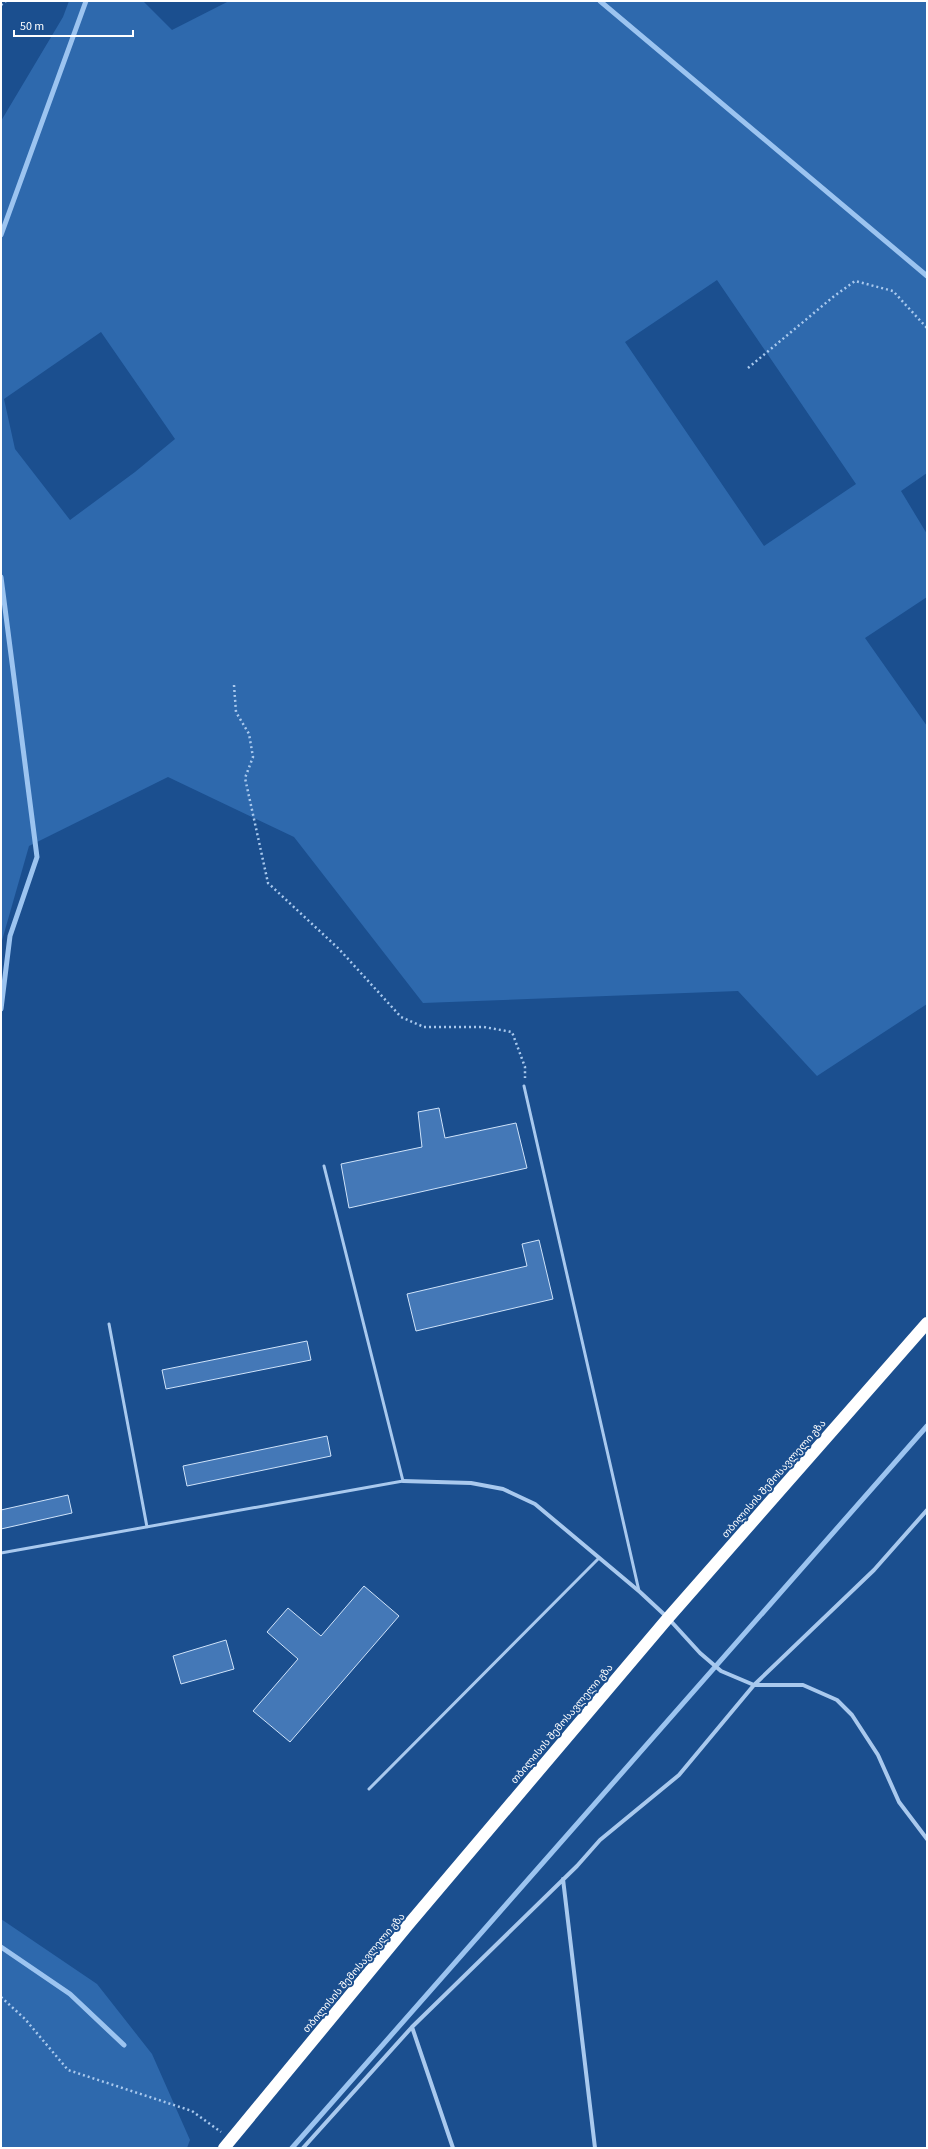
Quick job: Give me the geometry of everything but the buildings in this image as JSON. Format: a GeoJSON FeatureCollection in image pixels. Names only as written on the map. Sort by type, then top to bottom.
{"type":"FeatureCollection","features":[{"type":"Feature","properties":{"kind":"highway","name":"თბილისის შემოსავლელი გზა"},"geometry":{"type":"LineString","coordinates":[[228,2143],[408,1925],[668,1618],[927,1323]]}},
{"type":"Feature","properties":{"kind":"street"},"geometry":{"type":"LineString","coordinates":[[403,1481],[471,1483],[503,1489],[535,1504],[640,1592],[668,1618],[700,1653],[721,1671],[754,1685],[803,1685],[837,1700],[852,1715],[878,1755],[899,1802],[927,1839]]}},
{"type":"Feature","properties":{"kind":"street"},"geometry":{"type":"LineString","coordinates":[[303,2148],[412,2027],[563,1879],[600,1840],[679,1775],[754,1685],[874,1570],[927,1510]]}},
{"type":"Feature","properties":{"kind":"street"},"geometry":{"type":"LineString","coordinates":[[563,1879],[595,2148]]}},
{"type":"Feature","properties":{"kind":"street"},"geometry":{"type":"LineString","coordinates":[[412,2027],[453,2148]]}},
{"type":"Feature","properties":{"kind":"lane"},"geometry":{"type":"LineString","coordinates":[[524,1086],[640,1592]]}},
{"type":"Feature","properties":{"kind":"lane"},"geometry":{"type":"LineString","coordinates":[[1,1553],[403,1481],[324,1166]]}},
{"type":"Feature","properties":{"kind":"lane"},"geometry":{"type":"LineString","coordinates":[[109,1324],[147,1527]]}},
{"type":"Feature","properties":{"kind":"lane"},"geometry":{"type":"LineString","coordinates":[[369,1789],[599,1558]]}},
{"type":"Feature","properties":{"kind":"path"},"geometry":{"type":"LineString","coordinates":[[1,5],[6,1]]}},
{"type":"Feature","properties":{"kind":"path"},"geometry":{"type":"LineString","coordinates":[[748,368],[833,297],[855,281],[893,291],[927,328]]}},
{"type":"Feature","properties":{"kind":"path"},"geometry":{"type":"LineString","coordinates":[[234,685],[236,712],[249,734],[253,757],[245,778],[268,883],[339,949],[401,1017],[424,1027],[484,1027],[512,1032],[525,1067],[524,1086]]}},
{"type":"Feature","properties":{"kind":"path"},"geometry":{"type":"LineString","coordinates":[[1,1997],[26,2019],[68,2070],[192,2111],[228,2143]]}},
{"type":"Feature","properties":{"kind":"shaded area"},"geometry":{"type":"Polygon","coordinates":[[[69,1],[143,1],[172,30],[229,1],[927,1],[927,473],[901,491],[927,534],[927,597],[865,638],[927,726],[927,1004],[817,1076],[738,991],[423,1003],[294,837],[168,777],[29,846],[1,944],[1,121],[63,17],[69,1]],[[717,280],[625,342],[764,546],[856,484],[717,280]],[[101,332],[4,399],[15,449],[70,520],[135,472],[175,439],[101,332]]]}},
{"type":"Feature","properties":{"kind":"shaded area"},"geometry":{"type":"Polygon","coordinates":[[[1,1919],[97,1984],[152,2054],[190,2140],[187,2148],[1,2148],[1,1919]]]}},
{"type":"Feature","properties":{"kind":"waterway"},"geometry":{"type":"LineString","coordinates":[[1,235],[86,1]]}},
{"type":"Feature","properties":{"kind":"waterway"},"geometry":{"type":"LineString","coordinates":[[600,1],[927,276]]}},
{"type":"Feature","properties":{"kind":"waterway"},"geometry":{"type":"LineString","coordinates":[[1,577],[37,857],[10,936],[1,1009]]}},
{"type":"Feature","properties":{"kind":"waterway"},"geometry":{"type":"LineString","coordinates":[[292,2148],[927,1426]]}},
{"type":"Feature","properties":{"kind":"waterway"},"geometry":{"type":"LineString","coordinates":[[1,1947],[70,1994],[124,2045]]}}]}
